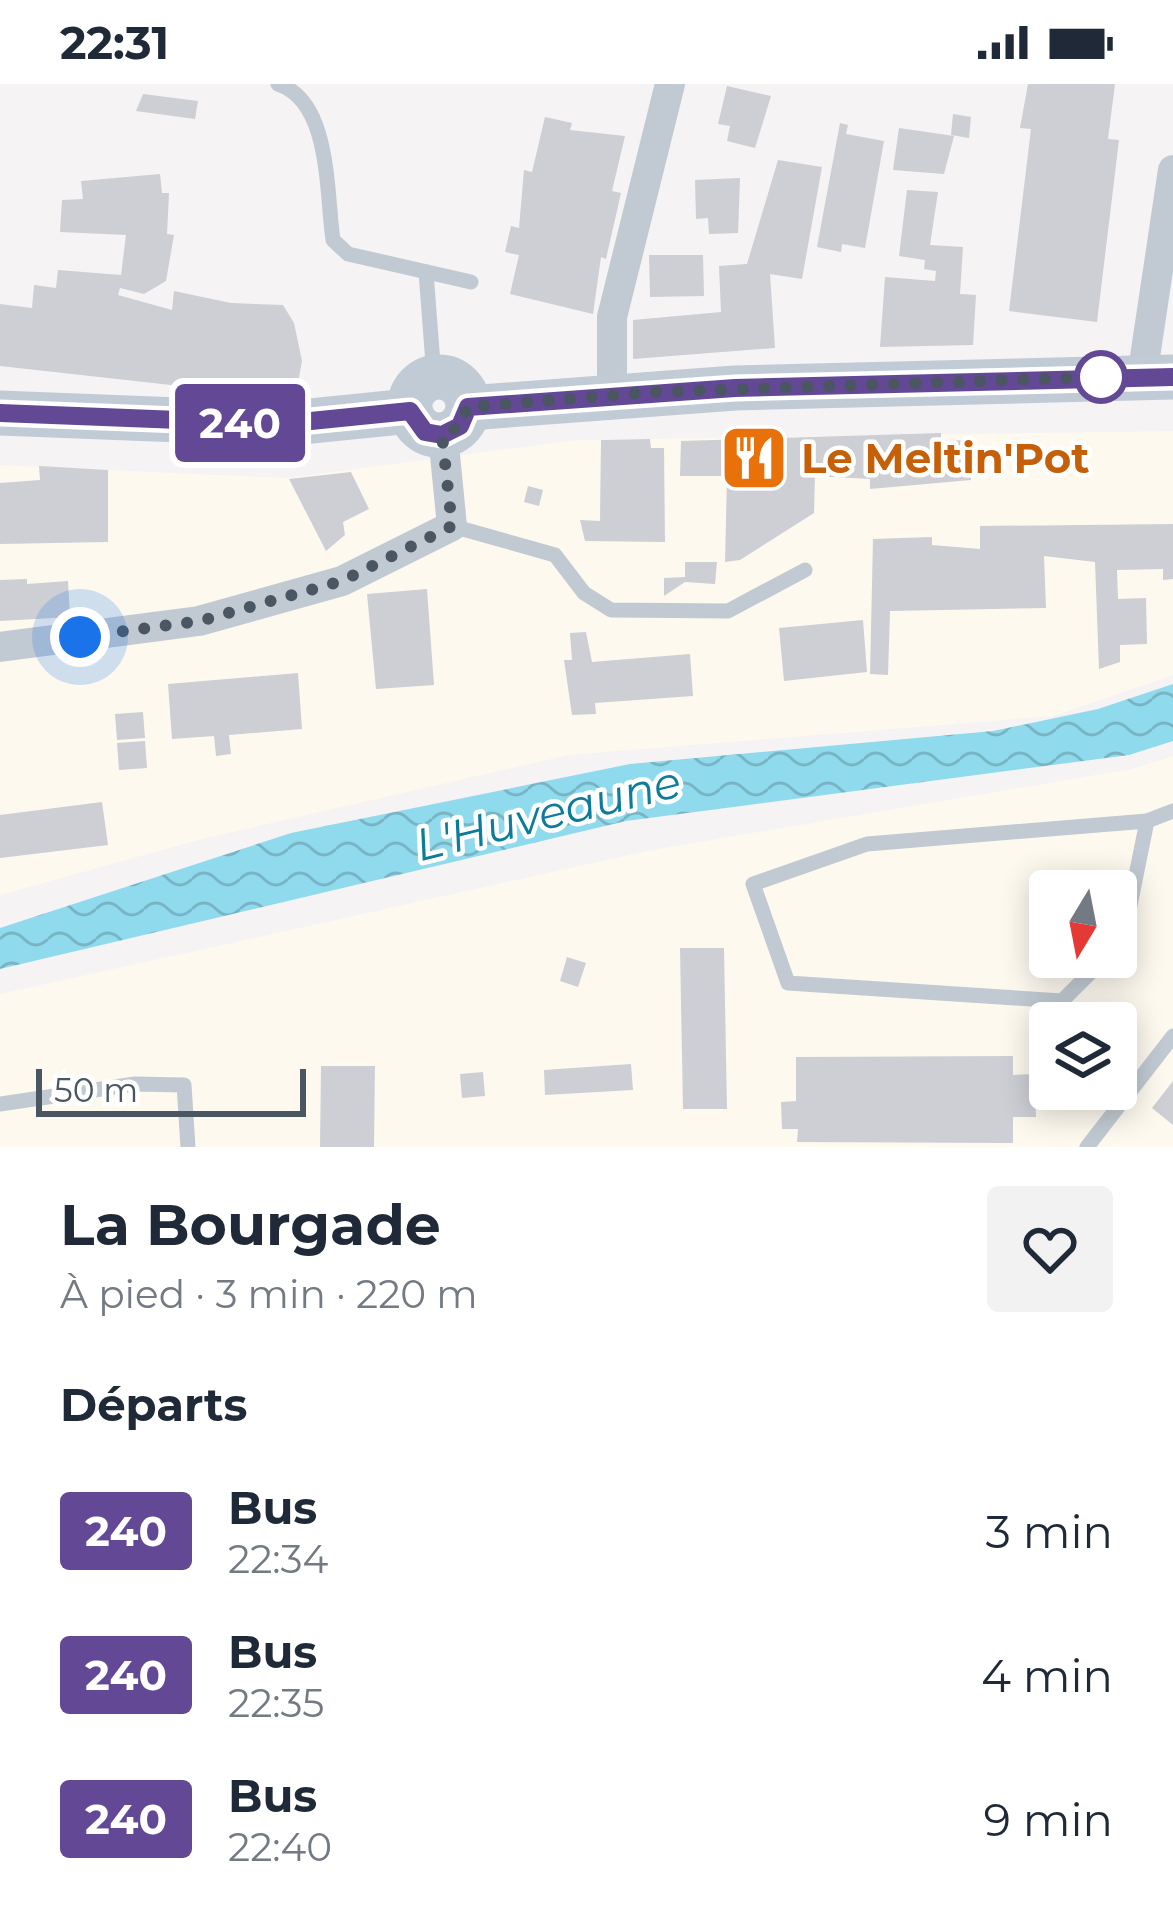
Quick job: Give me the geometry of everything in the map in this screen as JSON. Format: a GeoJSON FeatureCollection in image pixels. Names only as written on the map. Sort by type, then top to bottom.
{"type":"FeatureCollection","features":[{"type":"Feature","properties":{"kind":"main road"},"geometry":{"type":"LineString","coordinates":[[0,413],[281,424],[612,394],[1157,377]]}},
{"type":"Feature","properties":{"kind":"street"},"geometry":{"type":"LineString","coordinates":[[612,394],[612,317],[670,84]]}},
{"type":"Feature","properties":{"kind":"street"},"geometry":{"type":"LineString","coordinates":[[1157,377],[1150,323],[1173,170]]}},
{"type":"Feature","properties":{"kind":"street"},"geometry":{"type":"LineString","coordinates":[[0,646],[200,621],[342,581],[452,526],[439,408]]}},
{"type":"Feature","properties":{"kind":"lane"},"geometry":{"type":"LineString","coordinates":[[278,84],[300,91],[313,112],[333,240],[348,254],[471,282]]}},
{"type":"Feature","properties":{"kind":"lane"},"geometry":{"type":"LineString","coordinates":[[427,272],[439,408]]}},
{"type":"Feature","properties":{"kind":"lane"},"geometry":{"type":"LineString","coordinates":[[452,526],[555,555],[584,593],[611,610],[728,611],[805,570]]}},
{"type":"Feature","properties":{"kind":"lane"},"geometry":{"type":"LineString","coordinates":[[1085,978],[1062,1001],[788,983],[753,884],[867,844],[1148,821],[1173,811]]}},
{"type":"Feature","properties":{"kind":"lane"},"geometry":{"type":"LineString","coordinates":[[1137,873],[1148,821]]}},
{"type":"Feature","properties":{"kind":"lane"},"geometry":{"type":"LineString","coordinates":[[1088,1147],[1173,1036]]}},
{"type":"Feature","properties":{"kind":"lane"},"geometry":{"type":"LineString","coordinates":[[0,1104],[135,1084],[184,1085],[188,1147]]}},
{"type":"Feature","properties":{"kind":"shaded area"},"geometry":{"type":"Polygon","coordinates":[[[1173,431],[1173,675],[1054,716],[569,755],[202,839],[0,895],[0,465],[286,478],[576,440],[1173,431]]]}},
{"type":"Feature","properties":{"kind":"shaded area"},"geometry":{"type":"Polygon","coordinates":[[[1173,756],[1173,1147],[0,1147],[0,994],[652,850],[1131,769],[1173,756]]]}},
{"type":"Feature","properties":{"kind":"water","name":"L'Huveaune"},"geometry":{"type":"Polygon","coordinates":[[[1173,684],[1173,741],[1129,755],[626,821],[0,969],[0,928],[291,833],[630,764],[993,731],[1098,709],[1173,684]]]}},
{"type":"Feature","properties":{"kind":"building"},"geometry":{"type":"Polygon","coordinates":[[[1028,84],[1115,84],[1108,139],[1119,140],[1097,322],[1009,311],[1031,129],[1020,128],[1028,84]]]}},
{"type":"Feature","properties":{"kind":"building"},"geometry":{"type":"Polygon","coordinates":[[[727,86],[771,96],[755,148],[727,141],[730,126],[718,124],[727,86]]]}},
{"type":"Feature","properties":{"kind":"building"},"geometry":{"type":"Polygon","coordinates":[[[143,94],[198,101],[195,119],[136,111],[143,94]]]}},
{"type":"Feature","properties":{"kind":"building"},"geometry":{"type":"Polygon","coordinates":[[[953,114],[971,117],[969,138],[951,135],[953,114]]]}},
{"type":"Feature","properties":{"kind":"building"},"geometry":{"type":"Polygon","coordinates":[[[545,117],[572,123],[570,130],[625,136],[612,191],[621,193],[606,259],[601,257],[593,314],[510,294],[519,255],[505,252],[511,226],[519,228],[524,170],[532,172],[545,117]]]}},
{"type":"Feature","properties":{"kind":"building"},"geometry":{"type":"Polygon","coordinates":[[[840,123],[848,125],[846,134],[884,141],[865,248],[842,244],[841,252],[817,247],[840,123]]]}},
{"type":"Feature","properties":{"kind":"building"},"geometry":{"type":"Polygon","coordinates":[[[899,128],[954,136],[944,174],[893,170],[899,128]]]}},
{"type":"Feature","properties":{"kind":"building"},"geometry":{"type":"Polygon","coordinates":[[[778,160],[822,167],[802,279],[770,274],[775,348],[633,359],[633,320],[721,312],[719,266],[747,264],[778,160]]]}},
{"type":"Feature","properties":{"kind":"building"},"geometry":{"type":"Polygon","coordinates":[[[160,174],[162,193],[169,193],[167,234],[174,235],[166,281],[144,294],[120,288],[118,295],[172,310],[174,291],[231,303],[283,305],[294,323],[302,361],[295,399],[192,401],[171,385],[0,366],[0,304],[32,308],[34,285],[56,288],[58,270],[121,275],[126,235],[60,232],[62,200],[83,199],[81,181],[160,174]]]}},
{"type":"Feature","properties":{"kind":"building"},"geometry":{"type":"Polygon","coordinates":[[[740,178],[738,233],[709,234],[708,218],[696,219],[695,180],[740,178]]]}},
{"type":"Feature","properties":{"kind":"building"},"geometry":{"type":"Polygon","coordinates":[[[907,190],[938,192],[930,245],[963,247],[960,294],[976,295],[973,345],[880,347],[885,277],[935,281],[936,271],[924,269],[925,260],[899,256],[907,190]]]}},
{"type":"Feature","properties":{"kind":"building"},"geometry":{"type":"Polygon","coordinates":[[[649,255],[703,255],[704,296],[650,297],[649,255]]]}},
{"type":"Feature","properties":{"kind":"building"},"geometry":{"type":"Polygon","coordinates":[[[941,433],[941,441],[972,440],[971,480],[870,489],[870,479],[815,476],[814,513],[740,560],[725,562],[727,476],[680,476],[681,441],[941,433]]]}},
{"type":"Feature","properties":{"kind":"building"},"geometry":{"type":"Polygon","coordinates":[[[650,439],[651,448],[664,448],[665,542],[585,541],[580,520],[600,521],[601,440],[650,439]]]}},
{"type":"Feature","properties":{"kind":"building"},"geometry":{"type":"Polygon","coordinates":[[[39,466],[108,470],[108,542],[0,544],[0,483],[40,480],[39,466]]]}},
{"type":"Feature","properties":{"kind":"building"},"geometry":{"type":"Polygon","coordinates":[[[351,472],[369,509],[343,522],[345,535],[326,551],[289,479],[351,472]]]}},
{"type":"Feature","properties":{"kind":"building"},"geometry":{"type":"Polygon","coordinates":[[[528,486],[543,490],[539,506],[524,502],[528,486]]]}},
{"type":"Feature","properties":{"kind":"building"},"geometry":{"type":"Polygon","coordinates":[[[1173,524],[1173,579],[1163,580],[1163,569],[1117,570],[1118,599],[1146,598],[1147,644],[1120,645],[1120,662],[1099,669],[1095,562],[1044,556],[1046,608],[890,611],[888,675],[870,674],[873,539],[932,537],[932,545],[980,549],[980,526],[1173,524]]]}},
{"type":"Feature","properties":{"kind":"building"},"geometry":{"type":"Polygon","coordinates":[[[685,562],[717,562],[715,584],[685,582],[664,596],[664,578],[685,577],[685,562]]]}},
{"type":"Feature","properties":{"kind":"building"},"geometry":{"type":"Polygon","coordinates":[[[27,579],[27,584],[68,581],[70,617],[0,621],[0,580],[27,579]]]}},
{"type":"Feature","properties":{"kind":"building"},"geometry":{"type":"Polygon","coordinates":[[[427,589],[434,685],[376,689],[367,594],[427,589]]]}},
{"type":"Feature","properties":{"kind":"building"},"geometry":{"type":"Polygon","coordinates":[[[863,620],[867,672],[784,681],[779,628],[863,620]]]}},
{"type":"Feature","properties":{"kind":"building"},"geometry":{"type":"Polygon","coordinates":[[[586,632],[592,662],[690,654],[693,696],[595,703],[596,714],[572,715],[564,660],[572,660],[570,633],[586,632]]]}},
{"type":"Feature","properties":{"kind":"building"},"geometry":{"type":"Polygon","coordinates":[[[298,673],[302,729],[229,735],[231,754],[216,756],[214,736],[172,739],[168,684],[298,673]]]}},
{"type":"Feature","properties":{"kind":"building"},"geometry":{"type":"Polygon","coordinates":[[[143,712],[145,738],[117,740],[115,714],[143,712]]]}},
{"type":"Feature","properties":{"kind":"building"},"geometry":{"type":"Polygon","coordinates":[[[145,741],[147,768],[119,770],[117,743],[145,741]]]}},
{"type":"Feature","properties":{"kind":"building"},"geometry":{"type":"Polygon","coordinates":[[[102,802],[108,845],[0,858],[0,815],[102,802]]]}},
{"type":"Feature","properties":{"kind":"building"},"geometry":{"type":"Polygon","coordinates":[[[680,948],[724,948],[727,1109],[683,1109],[680,948]]]}},
{"type":"Feature","properties":{"kind":"building"},"geometry":{"type":"Polygon","coordinates":[[[567,957],[586,963],[578,987],[560,981],[567,957]]]}},
{"type":"Feature","properties":{"kind":"building"},"geometry":{"type":"Polygon","coordinates":[[[1013,1056],[1013,1075],[1029,1074],[1029,1110],[1036,1110],[1036,1117],[1013,1117],[1013,1143],[797,1142],[798,1129],[782,1129],[781,1102],[796,1101],[796,1057],[1013,1056]]]}},
{"type":"Feature","properties":{"kind":"building"},"geometry":{"type":"Polygon","coordinates":[[[631,1064],[633,1090],[545,1095],[544,1070],[631,1064]]]}},
{"type":"Feature","properties":{"kind":"building"},"geometry":{"type":"Polygon","coordinates":[[[321,1066],[375,1066],[374,1147],[320,1147],[321,1066]]]}},
{"type":"Feature","properties":{"kind":"building"},"geometry":{"type":"Polygon","coordinates":[[[483,1072],[485,1096],[462,1098],[460,1074],[483,1072]]]}},
{"type":"Feature","properties":{"kind":"building"},"geometry":{"type":"Polygon","coordinates":[[[1173,1081],[1173,1125],[1152,1108],[1173,1081]]]}},
{"type":"Feature","properties":{"kind":"bus line","name":"240"},"geometry":{"type":"LineString","coordinates":[[0,413],[281,424],[410,411],[418,427],[442,435],[460,426],[468,407],[612,394],[1173,377]]}},
{"type":"Feature","properties":{"kind":"place","name":"Le Meltin'Pot"},"geometry":{"type":"Point","coordinates":[754,458]}},
{"type":"Feature","properties":{"kind":"route"},"geometry":{"type":"LineString","coordinates":[[80,637],[200,621],[342,581],[452,526],[442,435],[460,426],[468,407],[779,386],[1101,377]]}}]}
